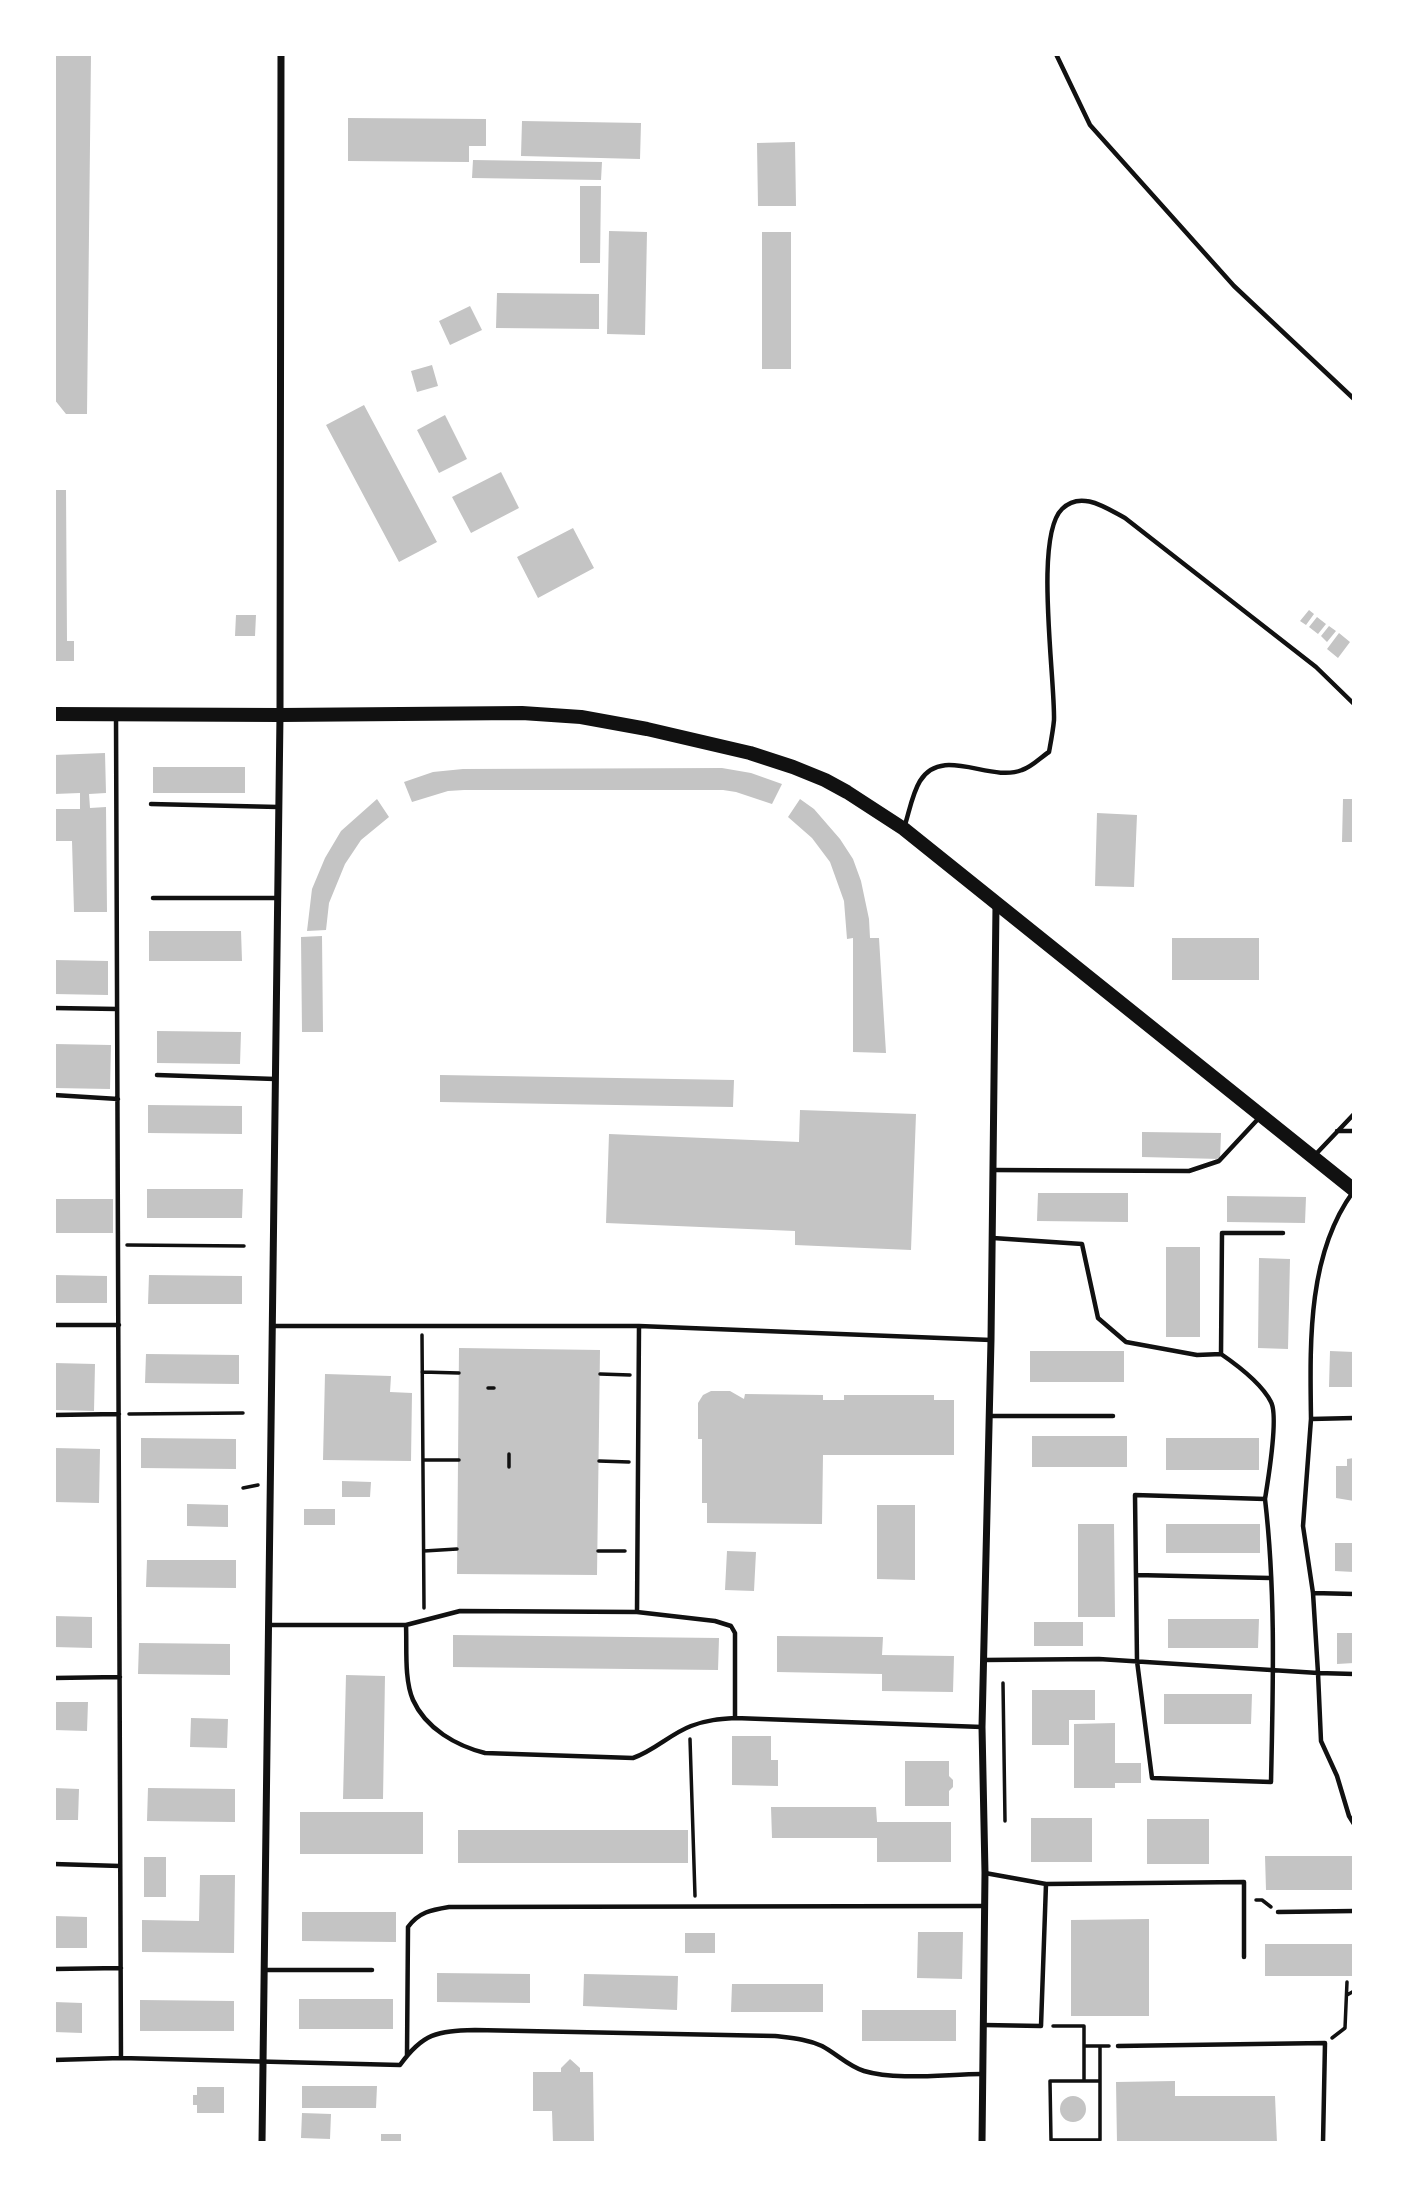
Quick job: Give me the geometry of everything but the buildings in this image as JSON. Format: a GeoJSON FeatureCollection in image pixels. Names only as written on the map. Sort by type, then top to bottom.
{"type":"FeatureCollection","features":[{"type":"Feature","properties":{"kind":"main road"},"geometry":{"type":"LineString","coordinates":[[54,714],[556,714],[614,722],[750,753],[793,767],[836,786],[904,829],[1354,1191]]}},
{"type":"Feature","properties":{"kind":"street"},"geometry":{"type":"LineString","coordinates":[[262,2143],[280,715],[281,54]]}},
{"type":"Feature","properties":{"kind":"street"},"geometry":{"type":"LineString","coordinates":[[982,2143],[985,1873],[982,1727],[991,1340],[996,902]]}},
{"type":"Feature","properties":{"kind":"lane"},"geometry":{"type":"LineString","coordinates":[[1056,54],[1090,125],[1234,286],[1354,399]]}},
{"type":"Feature","properties":{"kind":"lane"},"geometry":{"type":"LineString","coordinates":[[904,829],[921,780],[940,765],[957,764],[997,773],[1022,771],[1049,752],[1054,721],[1047,554],[1052,523],[1062,508],[1077,500],[1098,503],[1125,518],[1316,667],[1354,705]]}},
{"type":"Feature","properties":{"kind":"lane"},"geometry":{"type":"LineString","coordinates":[[116,714],[121,2059]]}},
{"type":"Feature","properties":{"kind":"lane"},"geometry":{"type":"LineString","coordinates":[[151,804],[279,807]]}},
{"type":"Feature","properties":{"kind":"lane"},"geometry":{"type":"LineString","coordinates":[[153,898],[278,898]]}},
{"type":"Feature","properties":{"kind":"lane"},"geometry":{"type":"LineString","coordinates":[[54,1008],[117,1009]]}},
{"type":"Feature","properties":{"kind":"lane"},"geometry":{"type":"LineString","coordinates":[[157,1075],[276,1079]]}},
{"type":"Feature","properties":{"kind":"lane"},"geometry":{"type":"LineString","coordinates":[[54,1095],[118,1099]]}},
{"type":"Feature","properties":{"kind":"lane"},"geometry":{"type":"LineString","coordinates":[[1314,1158],[1354,1114]]}},
{"type":"Feature","properties":{"kind":"lane"},"geometry":{"type":"LineString","coordinates":[[993,1170],[1189,1171],[1219,1161],[1261,1115]]}},
{"type":"Feature","properties":{"kind":"lane"},"geometry":{"type":"LineString","coordinates":[[1337,1131],[1354,1131]]}},
{"type":"Feature","properties":{"kind":"lane"},"geometry":{"type":"LineString","coordinates":[[1354,1191],[1330,1231],[1310,1331],[1311,1419],[1303,1526],[1313,1593],[1321,1741],[1354,1825]]}},
{"type":"Feature","properties":{"kind":"lane"},"geometry":{"type":"LineString","coordinates":[[1221,1354],[1222,1233],[1283,1233]]}},
{"type":"Feature","properties":{"kind":"lane"},"geometry":{"type":"LineString","coordinates":[[992,1238],[1082,1244],[1098,1318],[1126,1342],[1197,1354],[1221,1354],[1244,1370],[1272,1403],[1273,1441],[1265,1499],[1273,1670],[1271,1782],[1152,1779],[1137,1661],[1135,1495],[1265,1499]]}},
{"type":"Feature","properties":{"kind":"lane"},"geometry":{"type":"LineString","coordinates":[[54,1325],[118,1325]]}},
{"type":"Feature","properties":{"kind":"lane"},"geometry":{"type":"LineString","coordinates":[[273,1326],[639,1326],[991,1340]]}},
{"type":"Feature","properties":{"kind":"lane"},"geometry":{"type":"LineString","coordinates":[[637,1612],[639,1326]]}},
{"type":"Feature","properties":{"kind":"lane"},"geometry":{"type":"LineString","coordinates":[[54,1415],[119,1414]]}},
{"type":"Feature","properties":{"kind":"lane"},"geometry":{"type":"LineString","coordinates":[[989,1416],[1113,1416]]}},
{"type":"Feature","properties":{"kind":"lane"},"geometry":{"type":"LineString","coordinates":[[1311,1419],[1354,1418]]}},
{"type":"Feature","properties":{"kind":"lane"},"geometry":{"type":"LineString","coordinates":[[1136,1575],[1270,1578]]}},
{"type":"Feature","properties":{"kind":"lane"},"geometry":{"type":"LineString","coordinates":[[1313,1593],[1354,1594]]}},
{"type":"Feature","properties":{"kind":"lane"},"geometry":{"type":"LineString","coordinates":[[269,1625],[406,1625],[460,1611],[637,1612],[715,1621],[731,1626],[736,1645],[735,1718]]}},
{"type":"Feature","properties":{"kind":"lane"},"geometry":{"type":"LineString","coordinates":[[406,1625],[409,1682],[413,1700],[422,1715],[438,1730],[466,1748],[485,1753],[633,1758],[645,1754],[690,1727],[709,1720],[735,1718],[982,1727]]}},
{"type":"Feature","properties":{"kind":"lane"},"geometry":{"type":"LineString","coordinates":[[984,1660],[1099,1659],[1354,1674]]}},
{"type":"Feature","properties":{"kind":"lane"},"geometry":{"type":"LineString","coordinates":[[54,1678],[120,1677]]}},
{"type":"Feature","properties":{"kind":"lane"},"geometry":{"type":"LineString","coordinates":[[54,1864],[120,1866]]}},
{"type":"Feature","properties":{"kind":"lane"},"geometry":{"type":"LineString","coordinates":[[985,1873],[1046,1884],[1244,1882],[1244,1957]]}},
{"type":"Feature","properties":{"kind":"lane"},"geometry":{"type":"LineString","coordinates":[[983,2025],[1041,2026],[1046,1884]]}},
{"type":"Feature","properties":{"kind":"lane"},"geometry":{"type":"LineString","coordinates":[[407,2056],[408,1927],[416,1916],[429,1910],[449,1907],[984,1906]]}},
{"type":"Feature","properties":{"kind":"lane"},"geometry":{"type":"LineString","coordinates":[[1278,1912],[1354,1911]]}},
{"type":"Feature","properties":{"kind":"lane"},"geometry":{"type":"LineString","coordinates":[[54,1969],[121,1968]]}},
{"type":"Feature","properties":{"kind":"lane"},"geometry":{"type":"LineString","coordinates":[[264,1970],[372,1970]]}},
{"type":"Feature","properties":{"kind":"lane"},"geometry":{"type":"LineString","coordinates":[[54,2060],[400,2065],[423,2039],[456,2031],[775,2036],[801,2039],[822,2047],[862,2070],[885,2075],[983,2074]]}},
{"type":"Feature","properties":{"kind":"lane"},"geometry":{"type":"LineString","coordinates":[[1118,2046],[1325,2043],[1323,2143]]}},
{"type":"Feature","properties":{"kind":"path"},"geometry":{"type":"LineString","coordinates":[[132,1245],[244,1246]]}},
{"type":"Feature","properties":{"kind":"path"},"geometry":{"type":"LineString","coordinates":[[422,1326],[425,1620]]}},
{"type":"Feature","properties":{"kind":"path"},"geometry":{"type":"LineString","coordinates":[[422,1372],[459,1373]]}},
{"type":"Feature","properties":{"kind":"path"},"geometry":{"type":"LineString","coordinates":[[600,1374],[639,1375]]}},
{"type":"Feature","properties":{"kind":"path"},"geometry":{"type":"LineString","coordinates":[[488,1388],[494,1388]]}},
{"type":"Feature","properties":{"kind":"path"},"geometry":{"type":"LineString","coordinates":[[131,1414],[243,1413]]}},
{"type":"Feature","properties":{"kind":"path"},"geometry":{"type":"LineString","coordinates":[[509,1454],[509,1467]]}},
{"type":"Feature","properties":{"kind":"path"},"geometry":{"type":"LineString","coordinates":[[423,1460],[458,1460]]}},
{"type":"Feature","properties":{"kind":"path"},"geometry":{"type":"LineString","coordinates":[[599,1461],[638,1462]]}},
{"type":"Feature","properties":{"kind":"path"},"geometry":{"type":"LineString","coordinates":[[424,1551],[457,1549]]}},
{"type":"Feature","properties":{"kind":"path"},"geometry":{"type":"LineString","coordinates":[[598,1551],[638,1552]]}},
{"type":"Feature","properties":{"kind":"path"},"geometry":{"type":"LineString","coordinates":[[1003,1683],[1005,1821]]}},
{"type":"Feature","properties":{"kind":"path"},"geometry":{"type":"LineString","coordinates":[[690,1727],[695,1907]]}},
{"type":"Feature","properties":{"kind":"path"},"geometry":{"type":"LineString","coordinates":[[1244,1901],[1262,1900],[1278,1912]]}},
{"type":"Feature","properties":{"kind":"path"},"geometry":{"type":"LineString","coordinates":[[1325,2043],[1345,2028],[1347,1982]]}},
{"type":"Feature","properties":{"kind":"path"},"geometry":{"type":"LineString","coordinates":[[1347,1996],[1354,1991]]}},
{"type":"Feature","properties":{"kind":"path"},"geometry":{"type":"LineString","coordinates":[[1041,2026],[1084,2026],[1084,2081]]}},
{"type":"Feature","properties":{"kind":"path"},"geometry":{"type":"LineString","coordinates":[[1084,2046],[1118,2046]]}},
{"type":"Feature","properties":{"kind":"path"},"geometry":{"type":"LineString","coordinates":[[1100,2046],[1100,2081],[1100,2140],[1051,2140],[1051,2081],[1100,2081]]}}]}
